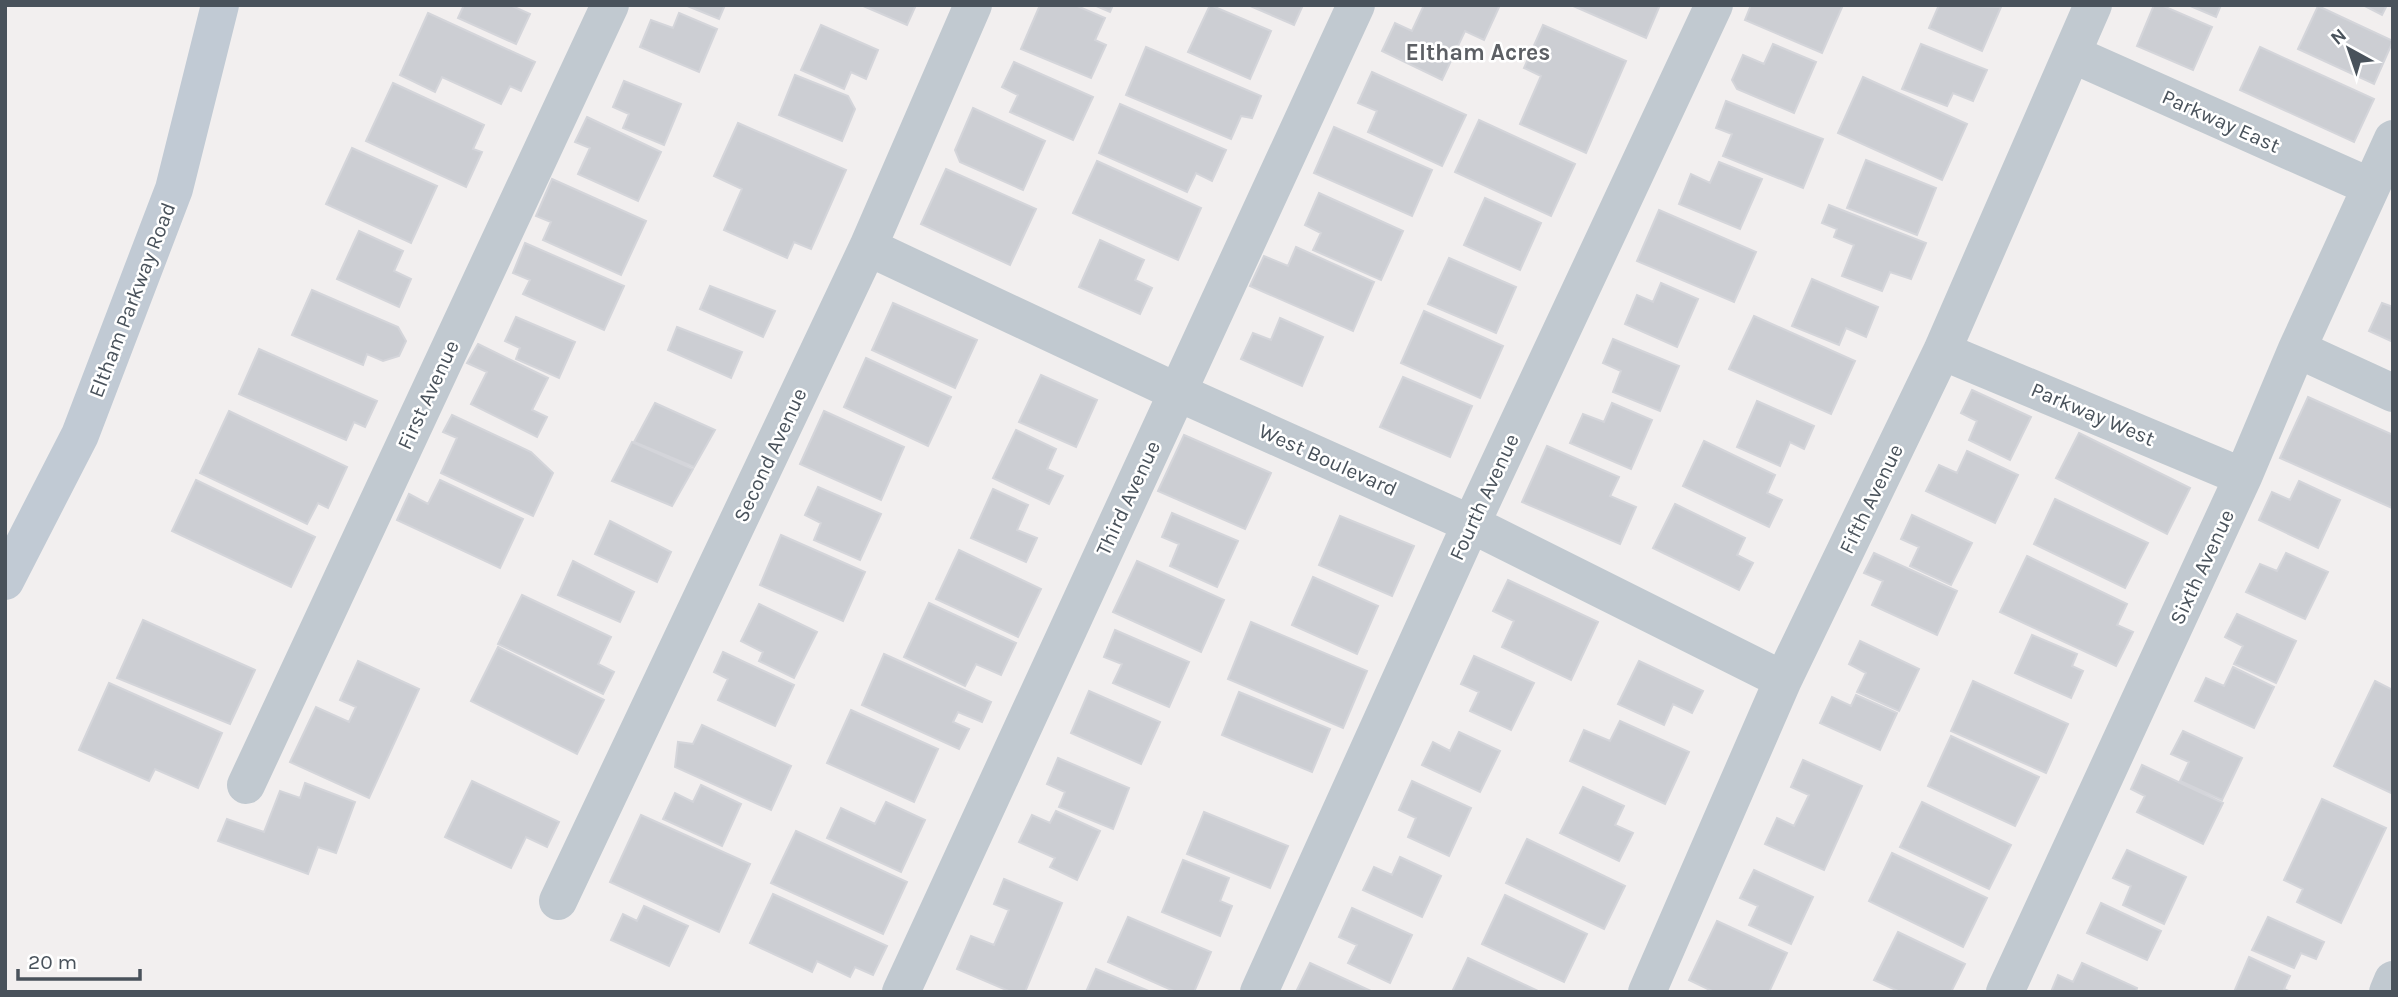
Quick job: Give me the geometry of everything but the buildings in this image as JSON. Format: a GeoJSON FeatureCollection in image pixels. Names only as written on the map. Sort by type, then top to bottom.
{"type":"FeatureCollection","features":[{"type":"Feature","properties":{"kind":"street","name":"Eltham Parkway Road"},"geometry":{"type":"LineString","coordinates":[[5,581],[80,435],[174,189],[220,5]]}},
{"type":"Feature","properties":{"kind":"street","name":"First Avenue"},"geometry":{"type":"LineString","coordinates":[[246,785],[610,5]]}},
{"type":"Feature","properties":{"kind":"street","name":"Second Avenue"},"geometry":{"type":"LineString","coordinates":[[558,901],[868,247],[973,5]]}},
{"type":"Feature","properties":{"kind":"street","name":"Third Avenue"},"geometry":{"type":"LineString","coordinates":[[901,992],[1356,5]]}},
{"type":"Feature","properties":{"kind":"street","name":"Fourth Avenue"},"geometry":{"type":"LineString","coordinates":[[1259,992],[1471,524],[1714,5]]}},
{"type":"Feature","properties":{"kind":"street","name":"Fifth Avenue"},"geometry":{"type":"LineString","coordinates":[[1647,992],[1783,680],[1942,351],[2093,5]]}},
{"type":"Feature","properties":{"kind":"street","name":"Parkway East"},"geometry":{"type":"LineString","coordinates":[[2072,54],[2371,187]]}},
{"type":"Feature","properties":{"kind":"street","name":"Sixth Avenue"},"geometry":{"type":"LineString","coordinates":[[2005,992],[2244,477],[2297,349],[2393,139]]}},
{"type":"Feature","properties":{"kind":"street","name":"West Boulevard"},"geometry":{"type":"LineString","coordinates":[[868,247],[1177,392],[1471,524],[1783,680]]}},
{"type":"Feature","properties":{"kind":"street"},"geometry":{"type":"LineString","coordinates":[[2297,349],[2393,393]]}},
{"type":"Feature","properties":{"kind":"street","name":"Parkway West"},"geometry":{"type":"LineString","coordinates":[[1942,351],[2244,477]]}},
{"type":"Feature","properties":{"kind":"street"},"geometry":{"type":"LineString","coordinates":[[2388,992],[2393,980]]}},
{"type":"Feature","properties":{"kind":"district","name":"Eltham Acres"},"geometry":{"type":"Point","coordinates":[1478,52]}}]}
